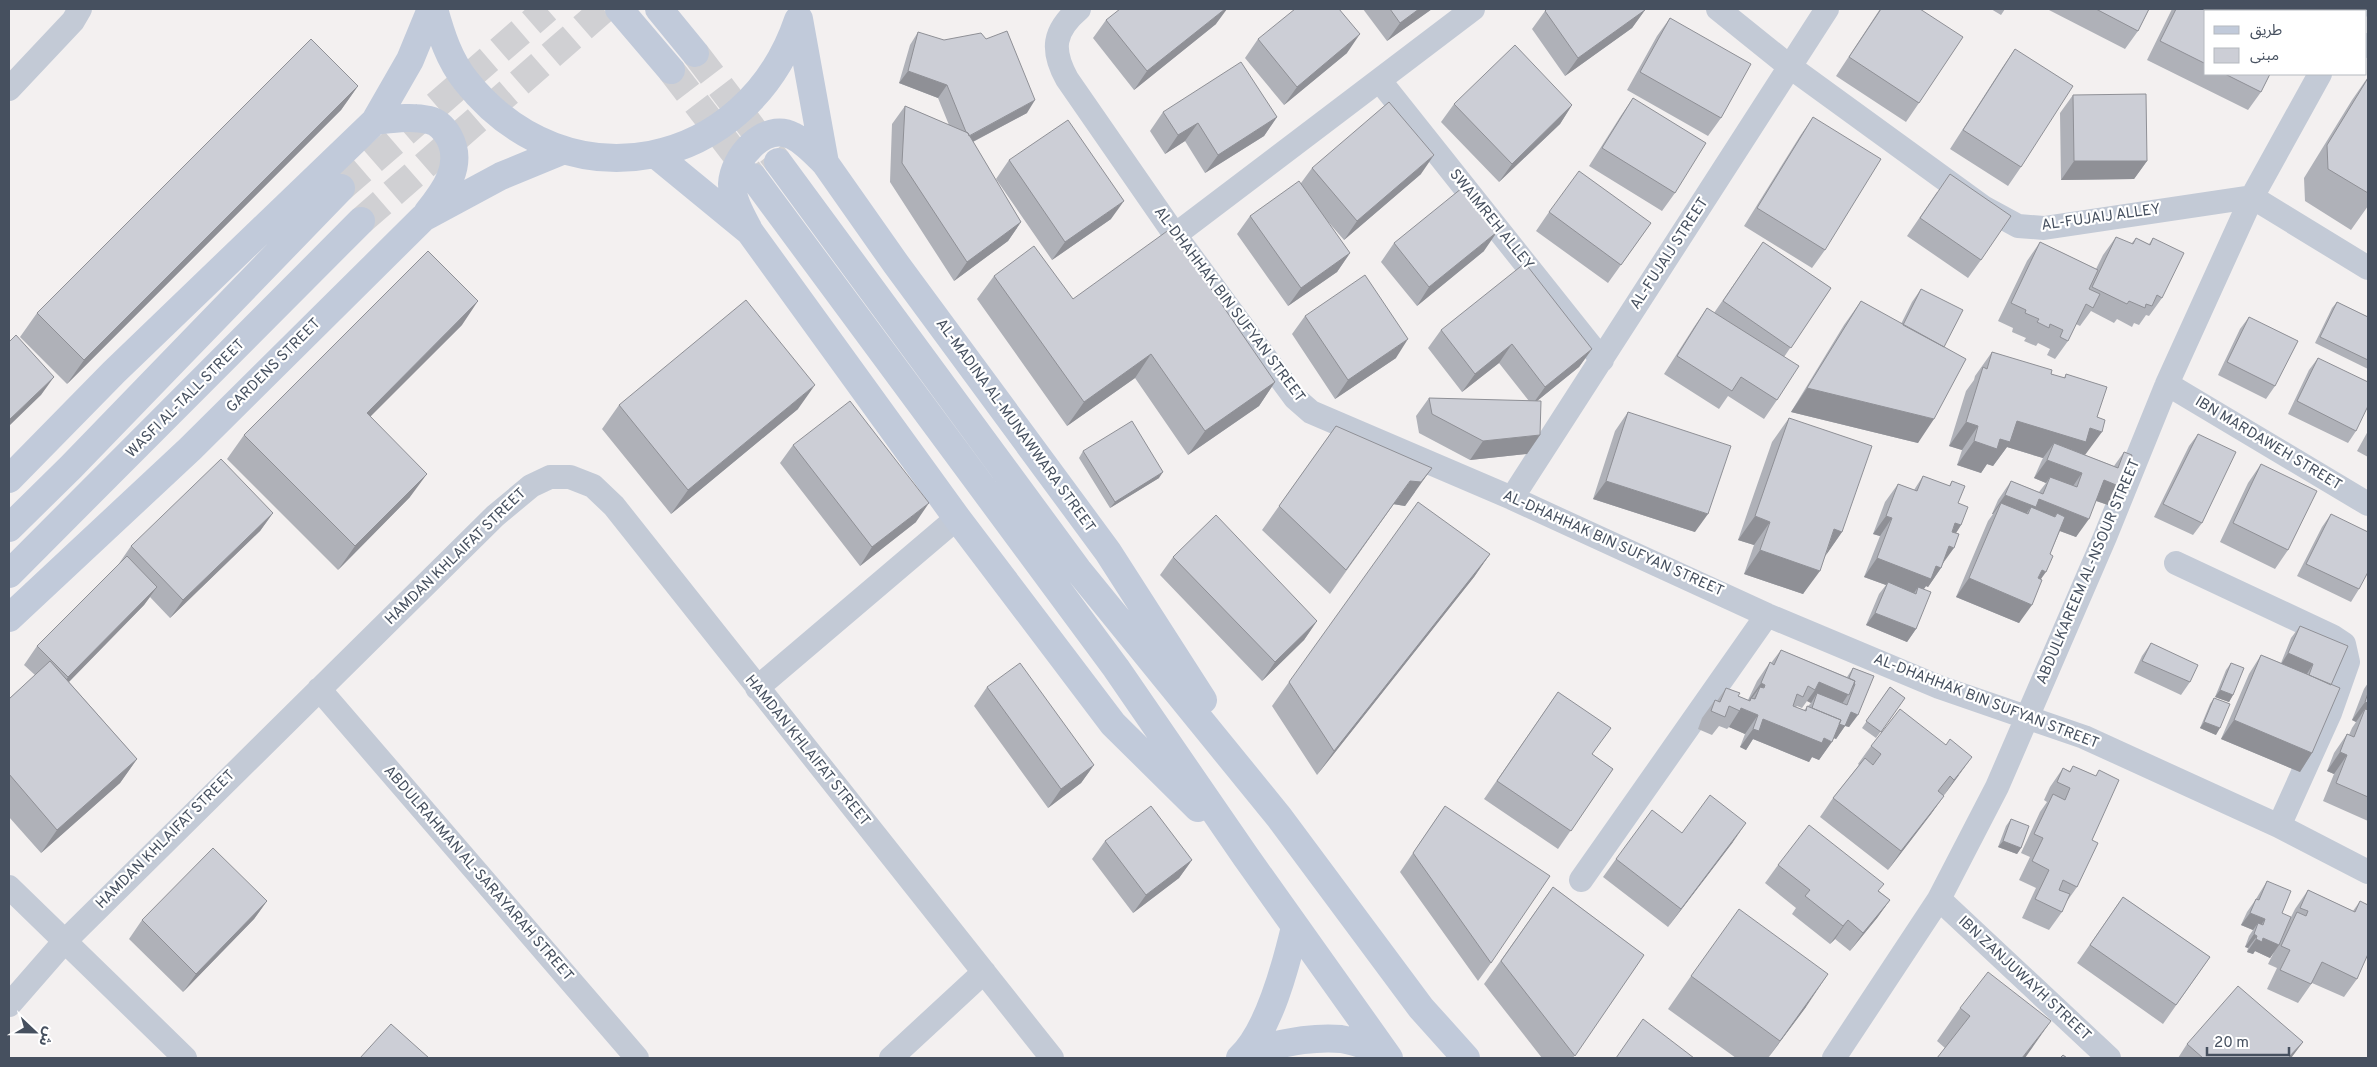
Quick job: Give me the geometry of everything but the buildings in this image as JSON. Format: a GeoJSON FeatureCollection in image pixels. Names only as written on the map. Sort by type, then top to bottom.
{"type":"FeatureCollection","features":[{"type":"Feature","properties":{"kind":"street"},"geometry":{"type":"LineString","coordinates":[[9,89],[73,21],[80,9]]}},
{"type":"Feature","properties":{"kind":"street"},"geometry":{"type":"LineString","coordinates":[[9,479],[121,365],[375,121],[410,60],[432,9]]}},
{"type":"Feature","properties":{"kind":"street"},"geometry":{"type":"LineString","coordinates":[[432,9],[444,44],[461,73],[492,110],[526,134],[564,150],[609,158],[655,154],[680,147],[726,123],[746,107],[779,66],[790,43],[800,14]]}},
{"type":"Feature","properties":{"kind":"street"},"geometry":{"type":"LineString","coordinates":[[619,9],[671,70]]}},
{"type":"Feature","properties":{"kind":"street"},"geometry":{"type":"LineString","coordinates":[[659,9],[695,53]]}},
{"type":"Feature","properties":{"kind":"street","name":"AL-DHAHHAK BIN SUFYAN STREET"},"geometry":{"type":"LineString","coordinates":[[1079,9],[1070,16],[1056,41],[1059,65],[1066,79],[1176,235],[1295,398],[1311,412],[1512,498],[1768,614],[1939,687],[2093,741],[2280,826],[2368,872]]}},
{"type":"Feature","properties":{"kind":"street"},"geometry":{"type":"LineString","coordinates":[[1176,235],[1473,9]]}},
{"type":"Feature","properties":{"kind":"street","name":"AL-FUJAIJ ALLEY"},"geometry":{"type":"LineString","coordinates":[[1718,9],[1789,66],[1983,207],[2018,226],[2044,228],[2252,197]]}},
{"type":"Feature","properties":{"kind":"street","name":"AL-FUJAIJ STREET"},"geometry":{"type":"LineString","coordinates":[[1512,498],[1826,9]]}},
{"type":"Feature","properties":{"kind":"street","name":"AL-MADINA AL-MUNAWWARA STREET"},"geometry":{"type":"LineString","coordinates":[[800,14],[825,163],[908,280],[1108,552],[1279,816]]}},
{"type":"Feature","properties":{"kind":"street","name":"ABDULKAREEM AL-NSOUR STREET"},"geometry":{"type":"LineString","coordinates":[[1834,1058],[1939,899],[1997,787],[2167,384],[2252,197],[2319,75]]}},
{"type":"Feature","properties":{"kind":"street","name":"SWAIMREH ALLEY"},"geometry":{"type":"LineString","coordinates":[[1380,81],[1602,360]]}},
{"type":"Feature","properties":{"kind":"street"},"geometry":{"type":"LineString","coordinates":[[375,121],[413,117],[432,120],[445,130],[455,149],[454,168],[444,192],[423,218]]}},
{"type":"Feature","properties":{"kind":"street"},"geometry":{"type":"LineString","coordinates":[[825,163],[809,147],[791,135],[779,133],[768,135],[751,144],[733,175],[732,184],[740,212],[750,232],[957,518],[1113,724],[1246,857]]}},
{"type":"Feature","properties":{"kind":"street","name":"GARDENS STREET"},"geometry":{"type":"LineString","coordinates":[[9,618],[190,449],[423,218],[501,176],[564,150]]}},
{"type":"Feature","properties":{"kind":"street"},"geometry":{"type":"LineString","coordinates":[[655,154],[750,232]]}},
{"type":"Feature","properties":{"kind":"street","name":"AL-MADINA AL-MUNAWWARA STREET"},"geometry":{"type":"LineString","coordinates":[[778,162],[1078,570],[1279,816],[1421,1008],[1466,1058]]}},
{"type":"Feature","properties":{"kind":"street"},"geometry":{"type":"LineString","coordinates":[[753,177],[1116,668],[1246,857],[1386,1055]]}},
{"type":"Feature","properties":{"kind":"street"},"geometry":{"type":"LineString","coordinates":[[9,528],[340,188]]}},
{"type":"Feature","properties":{"kind":"street"},"geometry":{"type":"LineString","coordinates":[[2252,197],[2368,268]]}},
{"type":"Feature","properties":{"kind":"street","name":"WASFI AL-TALL STREET"},"geometry":{"type":"LineString","coordinates":[[9,574],[361,221]]}},
{"type":"Feature","properties":{"kind":"street","name":"IBN MARDAWEH STREET"},"geometry":{"type":"LineString","coordinates":[[2167,384],[2368,504]]}},
{"type":"Feature","properties":{"kind":"street","name":"HAMDAN KHLAIFAT STREET"},"geometry":{"type":"LineString","coordinates":[[9,1005],[64,942],[495,516],[531,486],[550,477],[570,477],[593,486],[614,506],[756,688],[1052,1058]]}},
{"type":"Feature","properties":{"kind":"street"},"geometry":{"type":"LineString","coordinates":[[756,688],[957,518]]}},
{"type":"Feature","properties":{"kind":"street"},"geometry":{"type":"LineString","coordinates":[[2176,563],[2332,636],[2347,649],[2348,662],[2333,705],[2280,826]]}},
{"type":"Feature","properties":{"kind":"street"},"geometry":{"type":"LineString","coordinates":[[1581,880],[1768,614]]}},
{"type":"Feature","properties":{"kind":"street","name":"ABDULRAHMAN AL-SARAYARAH STREET"},"geometry":{"type":"LineString","coordinates":[[319,689],[636,1058]]}},
{"type":"Feature","properties":{"kind":"street"},"geometry":{"type":"LineString","coordinates":[[9,887],[185,1058]]}},
{"type":"Feature","properties":{"kind":"street","name":"IBN ZANJUWAYH STREET"},"geometry":{"type":"LineString","coordinates":[[1939,899],[2109,1058]]}},
{"type":"Feature","properties":{"kind":"street"},"geometry":{"type":"LineString","coordinates":[[1244,1055],[1272,1005],[1295,927]]}},
{"type":"Feature","properties":{"kind":"street"},"geometry":{"type":"LineString","coordinates":[[892,1058],[984,972]]}},
{"type":"Feature","properties":{"kind":"street"},"geometry":{"type":"LineString","coordinates":[[1244,1055],[1298,1040],[1320,1038],[1342,1040],[1386,1055]]}},
{"type":"Feature","properties":{"kind":"tunnel"},"geometry":{"type":"LineString","coordinates":[[341,188],[547,9]]}},
{"type":"Feature","properties":{"kind":"tunnel"},"geometry":{"type":"LineString","coordinates":[[361,221],[604,9]]}},
{"type":"Feature","properties":{"kind":"tunnel"},"geometry":{"type":"LineString","coordinates":[[695,53],[778,162]]}},
{"type":"Feature","properties":{"kind":"tunnel"},"geometry":{"type":"LineString","coordinates":[[671,70],[753,177]]}}]}
